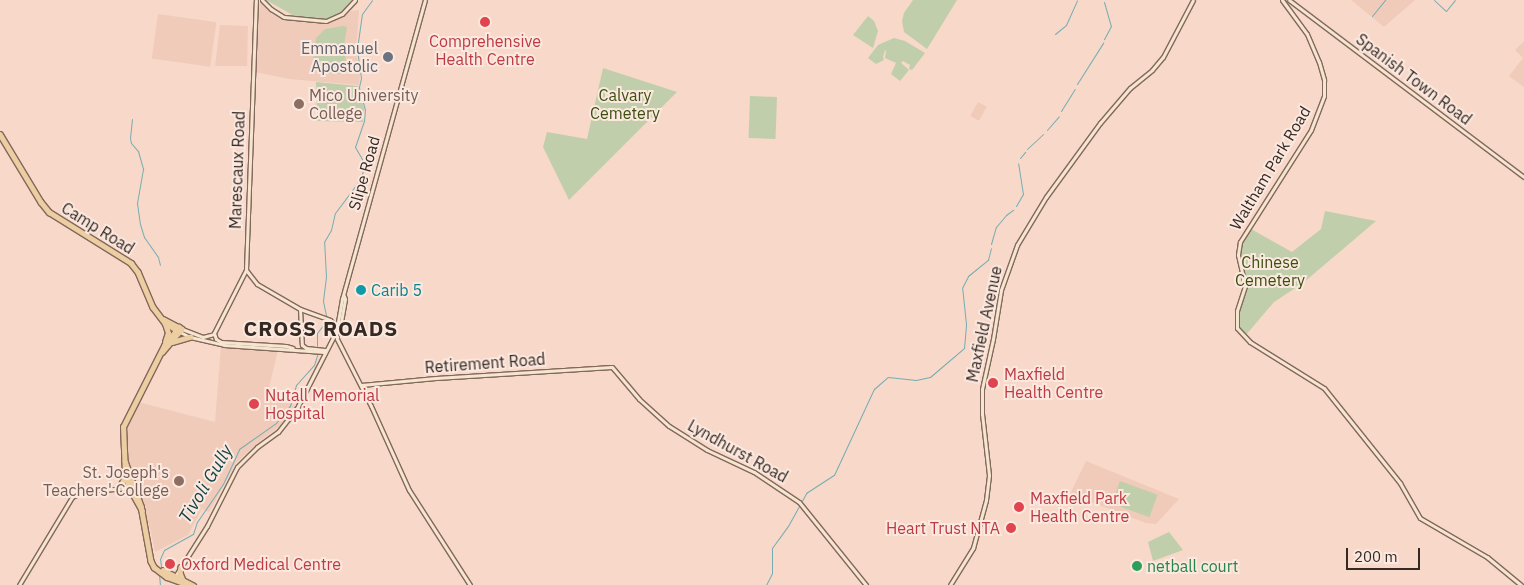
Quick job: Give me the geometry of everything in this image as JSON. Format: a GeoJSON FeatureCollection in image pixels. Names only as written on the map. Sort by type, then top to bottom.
{"type":"FeatureCollection","features":[{"type":"Feature","properties":{"kind":"main road","name":"Marescaux Road"},"geometry":{"type":"LineString","coordinates":[[214,333],[246,270],[256,0]]}},
{"type":"Feature","properties":{"kind":"main road"},"geometry":{"type":"LineString","coordinates":[[262,0],[271,9],[284,17],[326,21],[342,14],[354,0]]}},
{"type":"Feature","properties":{"kind":"main road","name":"Slipe Road"},"geometry":{"type":"LineString","coordinates":[[336,333],[338,316],[425,0]]}},
{"type":"Feature","properties":{"kind":"main road","name":"Maxfield Avenue"},"geometry":{"type":"LineString","coordinates":[[950,585],[973,548],[986,500],[989,475],[982,414],[982,389],[1001,290],[1016,245],[1032,216],[1092,134],[1127,91],[1152,70],[1163,57],[1193,0]]}},
{"type":"Feature","properties":{"kind":"main road","name":"Waltham Park Road"},"geometry":{"type":"LineString","coordinates":[[1282,0],[1306,34],[1319,62],[1324,80],[1324,96],[1311,130],[1240,242],[1238,255],[1245,286],[1236,316],[1237,328],[1250,342],[1324,388],[1400,483],[1414,510],[1423,520],[1493,561],[1521,585]]}},
{"type":"Feature","properties":{"kind":"main road","name":"Spanish Town Road"},"geometry":{"type":"LineString","coordinates":[[1289,0],[1524,177]]}},
{"type":"Feature","properties":{"kind":"main road","name":"Camp Road"},"geometry":{"type":"LineString","coordinates":[[0,134],[41,202],[57,217],[131,263],[138,272],[153,307],[164,321],[180,330]]}},
{"type":"Feature","properties":{"kind":"main road"},"geometry":{"type":"LineString","coordinates":[[246,270],[253,281]]}},
{"type":"Feature","properties":{"kind":"main road"},"geometry":{"type":"LineString","coordinates":[[241,282],[247,279],[253,281],[300,309],[328,319],[338,316]]}},
{"type":"Feature","properties":{"kind":"main road","name":"Slipe Road"},"geometry":{"type":"LineString","coordinates":[[336,333],[341,322],[344,295]]}},
{"type":"Feature","properties":{"kind":"main road"},"geometry":{"type":"LineString","coordinates":[[300,309],[302,345]]}},
{"type":"Feature","properties":{"kind":"main road"},"geometry":{"type":"LineString","coordinates":[[328,319],[409,490],[470,585]]}},
{"type":"Feature","properties":{"kind":"main road"},"geometry":{"type":"LineString","coordinates":[[119,488],[123,483],[125,474],[122,433],[125,421],[164,346],[168,333],[164,321]]}},
{"type":"Feature","properties":{"kind":"main road"},"geometry":{"type":"LineString","coordinates":[[164,346],[180,330]]}},
{"type":"Feature","properties":{"kind":"main road"},"geometry":{"type":"LineString","coordinates":[[180,330],[203,337],[210,337],[214,333],[216,339],[221,342],[286,346],[294,350]]}},
{"type":"Feature","properties":{"kind":"main road"},"geometry":{"type":"LineString","coordinates":[[180,330],[190,337],[224,345],[317,350]]}},
{"type":"Feature","properties":{"kind":"main road"},"geometry":{"type":"LineString","coordinates":[[160,354],[180,330]]}},
{"type":"Feature","properties":{"kind":"main road"},"geometry":{"type":"LineString","coordinates":[[168,585],[207,526],[238,467],[257,446],[284,425],[298,406],[324,351],[336,333]]}},
{"type":"Feature","properties":{"kind":"main road"},"geometry":{"type":"LineString","coordinates":[[171,343],[190,337]]}},
{"type":"Feature","properties":{"kind":"main road"},"geometry":{"type":"LineString","coordinates":[[294,350],[302,345]]}},
{"type":"Feature","properties":{"kind":"main road"},"geometry":{"type":"LineString","coordinates":[[302,345],[324,351]]}},
{"type":"Feature","properties":{"kind":"main road","name":"Retirement Road"},"geometry":{"type":"LineString","coordinates":[[361,386],[374,382],[612,367]]}},
{"type":"Feature","properties":{"kind":"main road","name":"Lyndhurst Road"},"geometry":{"type":"LineString","coordinates":[[612,367],[639,399],[669,426],[707,450],[754,472],[800,503],[866,585]]}},
{"type":"Feature","properties":{"kind":"main road"},"geometry":{"type":"LineString","coordinates":[[125,461],[131,487]]}},
{"type":"Feature","properties":{"kind":"main road"},"geometry":{"type":"LineString","coordinates":[[125,474],[142,511],[151,561],[166,576],[193,585]]}},
{"type":"Feature","properties":{"kind":"main road"},"geometry":{"type":"LineString","coordinates":[[19,585],[72,497],[85,491],[131,487]]}},
{"type":"Feature","properties":{"kind":"main road"},"geometry":{"type":"LineString","coordinates":[[148,544],[157,566],[174,578],[189,585]]}},
{"type":"Feature","properties":{"kind":"main road"},"geometry":{"type":"LineString","coordinates":[[181,567],[180,573],[184,581]]}},
{"type":"Feature","properties":{"kind":"main road"},"geometry":{"type":"LineString","coordinates":[[166,576],[168,585]]}},
{"type":"Feature","properties":{"kind":"shaded area"},"geometry":{"type":"Polygon","coordinates":[[[1351,0],[1415,0],[1384,27],[1351,0]]]}},
{"type":"Feature","properties":{"kind":"shaded area"},"geometry":{"type":"Polygon","coordinates":[[[260,1],[272,14],[279,17],[325,23],[335,21],[351,11],[359,10],[356,51],[360,75],[359,85],[289,79],[255,72],[260,1]]]}},
{"type":"Feature","properties":{"kind":"shaded area"},"geometry":{"type":"Polygon","coordinates":[[[158,14],[216,22],[210,67],[152,59],[158,14]]]}},
{"type":"Feature","properties":{"kind":"shaded area"},"geometry":{"type":"Polygon","coordinates":[[[220,25],[248,26],[247,66],[215,66],[220,25]]]}},
{"type":"Feature","properties":{"kind":"shaded area"},"geometry":{"type":"Polygon","coordinates":[[[1524,41],[1524,87],[1509,76],[1523,58],[1515,50],[1524,41]]]}},
{"type":"Feature","properties":{"kind":"shaded area"},"geometry":{"type":"Polygon","coordinates":[[[978,102],[987,107],[979,121],[970,116],[978,102]]]}},
{"type":"Feature","properties":{"kind":"shaded area","name":"St. Joseph's Teachers' College"},"geometry":{"type":"Polygon","coordinates":[[[221,346],[278,350],[267,396],[295,405],[282,425],[261,440],[236,463],[209,512],[202,509],[188,535],[155,552],[150,528],[130,476],[125,433],[128,421],[138,402],[215,422],[221,346]]]}},
{"type":"Feature","properties":{"kind":"shaded area"},"geometry":{"type":"Polygon","coordinates":[[[1086,461],[1179,499],[1156,524],[1146,523],[1070,494],[1086,461]]]}},
{"type":"Feature","properties":{"kind":"green space"},"geometry":{"type":"Polygon","coordinates":[[[266,0],[352,0],[341,13],[325,20],[298,18],[266,0]]]}},
{"type":"Feature","properties":{"kind":"green space"},"geometry":{"type":"Polygon","coordinates":[[[913,0],[957,0],[927,49],[904,32],[902,21],[904,13],[913,0]]]}},
{"type":"Feature","properties":{"kind":"green space"},"geometry":{"type":"Polygon","coordinates":[[[868,16],[874,21],[878,31],[873,48],[853,35],[868,16]]]}},
{"type":"Feature","properties":{"kind":"green space"},"geometry":{"type":"Polygon","coordinates":[[[347,27],[344,46],[347,73],[334,74],[318,70],[313,60],[316,38],[325,29],[347,27]]]}},
{"type":"Feature","properties":{"kind":"green space"},"geometry":{"type":"Polygon","coordinates":[[[894,38],[905,41],[925,53],[912,70],[909,69],[910,65],[903,61],[901,63],[909,70],[900,81],[891,74],[896,63],[885,58],[885,50],[884,60],[876,64],[868,58],[878,45],[894,38]]]}},
{"type":"Feature","properties":{"kind":"green space","name":"Calvary Cemetery"},"geometry":{"type":"Polygon","coordinates":[[[603,68],[677,92],[569,200],[543,147],[547,132],[587,139],[603,68]]]}},
{"type":"Feature","properties":{"kind":"green space"},"geometry":{"type":"Polygon","coordinates":[[[316,82],[358,86],[364,109],[363,122],[317,121],[316,82]]]}},
{"type":"Feature","properties":{"kind":"green space"},"geometry":{"type":"Polygon","coordinates":[[[750,96],[777,97],[776,139],[749,138],[750,96]]]}},
{"type":"Feature","properties":{"kind":"green space","name":"Chinese Cemetery"},"geometry":{"type":"Polygon","coordinates":[[[1325,211],[1376,221],[1303,283],[1274,302],[1245,336],[1238,327],[1237,320],[1245,291],[1245,279],[1240,254],[1243,241],[1251,229],[1292,252],[1321,229],[1325,211]]]}},
{"type":"Feature","properties":{"kind":"green space"},"geometry":{"type":"Polygon","coordinates":[[[1120,481],[1158,495],[1149,517],[1112,504],[1120,481]]]}},
{"type":"Feature","properties":{"kind":"green space"},"geometry":{"type":"Polygon","coordinates":[[[1169,532],[1183,550],[1153,561],[1148,542],[1169,532]]]}},
{"type":"Feature","properties":{"kind":"waterway","name":"Tivoli Gully"},"geometry":{"type":"LineString","coordinates":[[317,349],[317,333],[327,320],[323,301],[326,277],[324,242],[331,230],[335,213],[358,183],[363,171],[362,159],[355,147],[364,121],[365,110],[359,87],[361,78],[357,49],[362,14],[372,0]]}},
{"type":"Feature","properties":{"kind":"waterway"},"geometry":{"type":"LineString","coordinates":[[1055,34],[1066,25],[1077,0]]}},
{"type":"Feature","properties":{"kind":"waterway"},"geometry":{"type":"LineString","coordinates":[[1372,16],[1385,0]]}},
{"type":"Feature","properties":{"kind":"waterway"},"geometry":{"type":"LineString","coordinates":[[1434,0],[1446,11],[1455,0]]}},
{"type":"Feature","properties":{"kind":"waterway"},"geometry":{"type":"LineString","coordinates":[[1104,2],[1111,26],[1104,39]]}},
{"type":"Feature","properties":{"kind":"waterway"},"geometry":{"type":"LineString","coordinates":[[1077,84],[1103,43]]}},
{"type":"Feature","properties":{"kind":"waterway"},"geometry":{"type":"LineString","coordinates":[[1061,111],[1075,89]]}},
{"type":"Feature","properties":{"kind":"waterway"},"geometry":{"type":"LineString","coordinates":[[1047,130],[1059,116]]}},
{"type":"Feature","properties":{"kind":"waterway"},"geometry":{"type":"LineString","coordinates":[[132,119],[131,143],[138,151],[143,169],[137,203],[140,224],[144,237],[158,257],[160,265]]}},
{"type":"Feature","properties":{"kind":"waterway"},"geometry":{"type":"LineString","coordinates":[[1027,149],[1043,134]]}},
{"type":"Feature","properties":{"kind":"waterway"},"geometry":{"type":"LineString","coordinates":[[1020,158],[1025,152]]}},
{"type":"Feature","properties":{"kind":"waterway"},"geometry":{"type":"LineString","coordinates":[[1016,206],[1023,194],[1018,163]]}},
{"type":"Feature","properties":{"kind":"waterway"},"geometry":{"type":"LineString","coordinates":[[991,244],[996,227],[1013,210]]}},
{"type":"Feature","properties":{"kind":"waterway"},"geometry":{"type":"LineString","coordinates":[[766,585],[772,573],[772,548],[788,526],[806,493],[834,475],[874,389],[888,377],[916,380],[930,377],[964,348],[966,324],[962,288],[968,276],[988,260],[991,248]]}},
{"type":"Feature","properties":{"kind":"waterway","name":"Tivoli Gully"},"geometry":{"type":"LineString","coordinates":[[161,566],[160,559],[164,550],[193,534],[197,522],[223,484],[239,449],[276,423],[290,406],[296,385],[314,365],[318,353]]}},
{"type":"Feature","properties":{"kind":"waterway","name":"Tivoli Gully"},"geometry":{"type":"LineString","coordinates":[[159,574],[160,585]]}},
{"type":"Feature","properties":{"kind":"place","name":"Comprehensive Health Centre"},"geometry":{"type":"Point","coordinates":[485,22]}},
{"type":"Feature","properties":{"kind":"place","name":"Emmanuel Apostolic"},"geometry":{"type":"Point","coordinates":[388,57]}},
{"type":"Feature","properties":{"kind":"place","name":"Mico University College"},"geometry":{"type":"Point","coordinates":[299,104]}},
{"type":"Feature","properties":{"kind":"place","name":"Carib 5"},"geometry":{"type":"Point","coordinates":[361,290]}},
{"type":"Feature","properties":{"kind":"place","name":"Maxfield Health Centre"},"geometry":{"type":"Point","coordinates":[993,383]}},
{"type":"Feature","properties":{"kind":"place","name":"Nutall Memorial Hospital"},"geometry":{"type":"Point","coordinates":[254,404]}},
{"type":"Feature","properties":{"kind":"place","name":"St. Joseph's Teachers' College"},"geometry":{"type":"Point","coordinates":[179,481]}},
{"type":"Feature","properties":{"kind":"place","name":"Maxfield Park Health Centre"},"geometry":{"type":"Point","coordinates":[1019,507]}},
{"type":"Feature","properties":{"kind":"place","name":"Heart Trust NTA"},"geometry":{"type":"Point","coordinates":[1011,528]}},
{"type":"Feature","properties":{"kind":"place","name":"Oxford Medical Centre"},"geometry":{"type":"Point","coordinates":[170,564]}},
{"type":"Feature","properties":{"kind":"place","name":"netball court"},"geometry":{"type":"Point","coordinates":[1137,566]}},
{"type":"Feature","properties":{"kind":"district","name":"CROSS ROADS"},"geometry":{"type":"Point","coordinates":[321,328]}}]}
